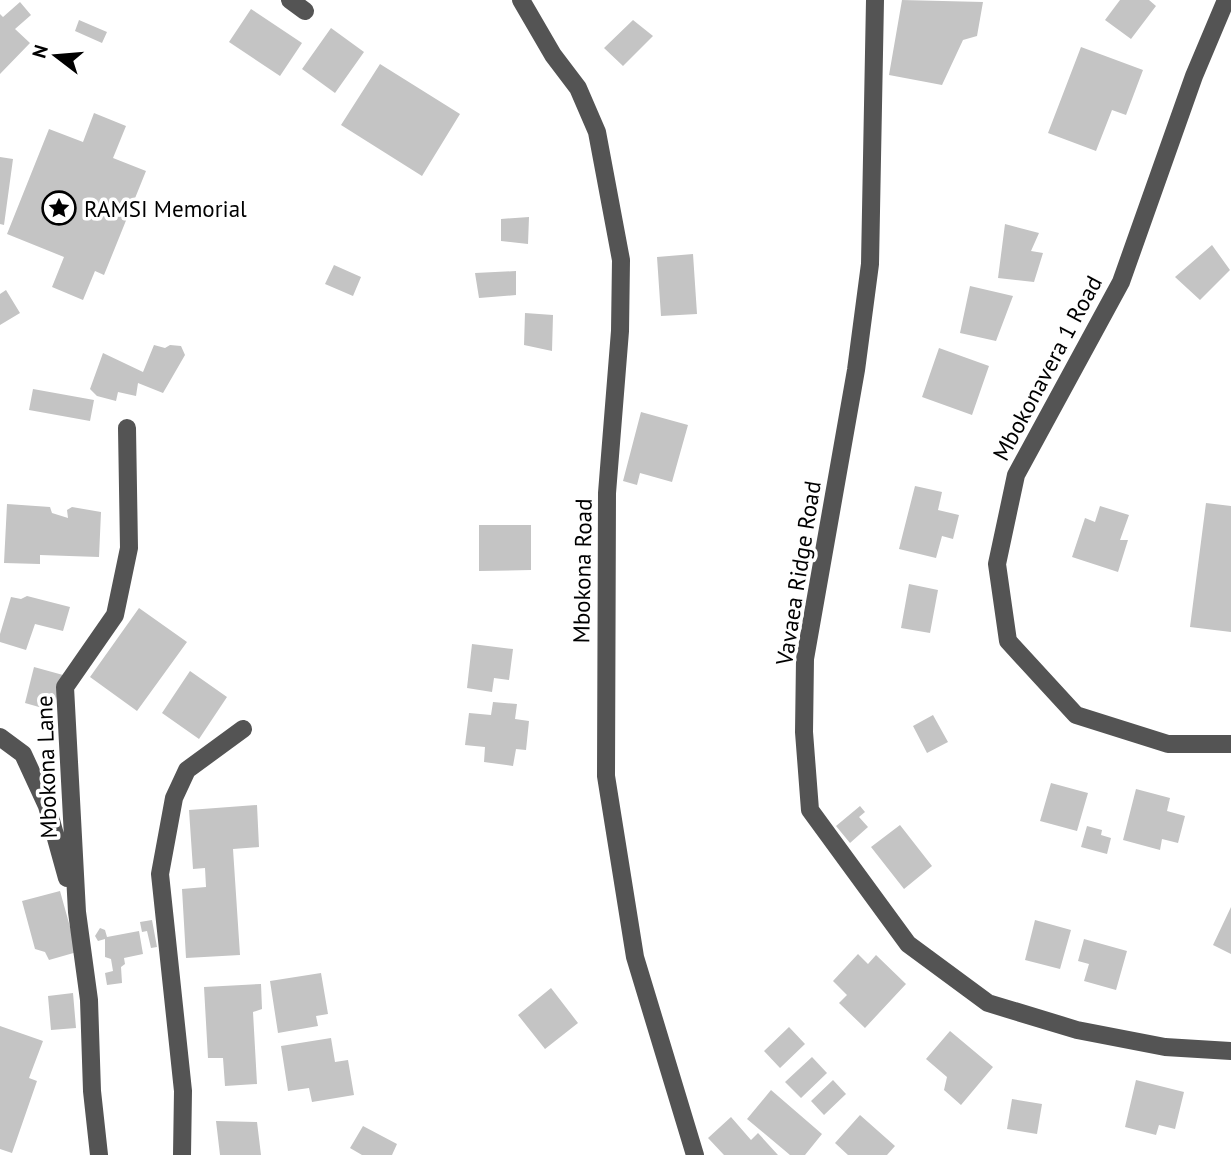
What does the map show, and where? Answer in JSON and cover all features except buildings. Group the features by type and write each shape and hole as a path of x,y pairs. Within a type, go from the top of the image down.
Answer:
{"street":[{"path":"290,0 305,11"},
{"name":"Mbokona Road","path":"521,0 553,54 578,88 597,132 621,260 620,331 607,493 606,776 635,957 695,1155"},
{"name":"Vavaea Ridge Road","path":"875,0 870,264 856,370 805,659 804,732 810,810 908,944 988,1003 1077,1030 1165,1047 1231,1051"},
{"name":"Mbokonavera 1 Road","path":"1226,0 1194,76 1121,282 1016,475 996,564 1008,641 1076,715 1168,744 1231,744"},
{"name":"Mbokona Lane","path":"99,1155 92,1091 89,1000 77,912 65,687 115,615 129,548 127,428"},
{"path":"182,1155 183,1091 160,874 174,798 187,771 243,729"},
{"name":"Mbokona Lane","path":"0,737 23,754 47,806 77,912"}],"place":[{"name":"RAMSI Memorial","path":"59,208"}]}
